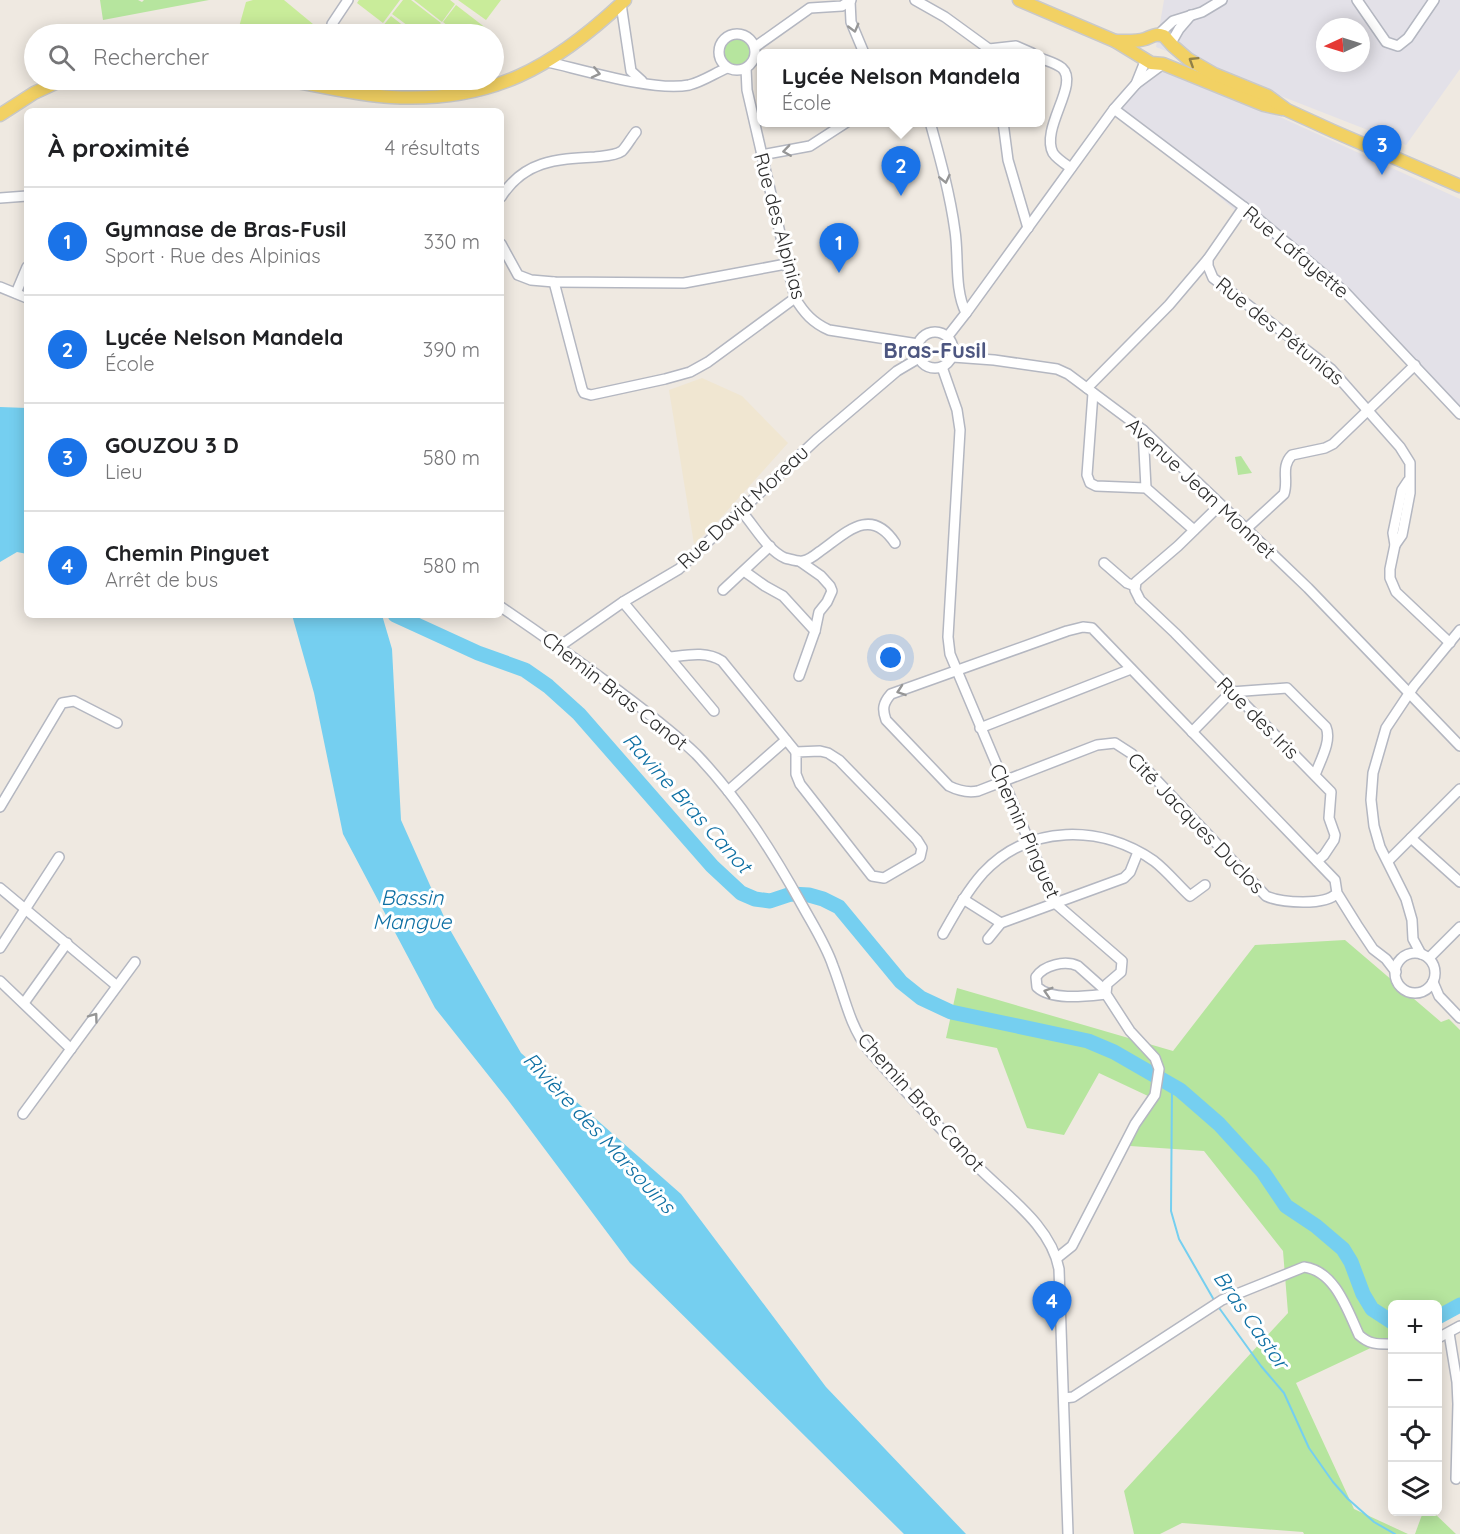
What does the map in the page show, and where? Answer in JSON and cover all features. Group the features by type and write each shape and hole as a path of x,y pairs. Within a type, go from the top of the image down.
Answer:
{"main road":[{"path":"1025,1 1115,40 1157,65 1163,64 1264,105 1287,110 1460,186"},
{"path":"504,82 548,62 578,42 623,2"},
{"path":"1115,40 1128,42 1160,34 1188,59 1214,74 1268,96 1287,110"},
{"path":"1146,59 1142,49 1147,39"},
{"path":"1163,64 1171,57 1172,44"},
{"path":"0,115 41,90"},
{"path":"340,90 390,97 452,95 478,90"}],"street":[{"path":"332,24 348,0"},
{"path":"753,43 765,38 810,8 842,6 851,0"},
{"path":"851,0 851,22 862,49"},
{"path":"915,0 945,17 988,49"},
{"path":"1160,34 1173,21 1202,12 1222,0"},
{"path":"1357,0 1386,42 1398,46 1408,38 1434,0"},
{"path":"623,2 631,71 636,78 644,82"},
{"path":"1172,44 1179,29 1191,15"},
{"path":"548,62 623,79 682,86 731,69 746,68 755,57 753,43 741,34 730,35 721,42 720,59 709,76"},
{"path":"1001,49 1016,46 1022,49"},
{"path":"720,59 731,69"},
{"path":"1136,84 1146,59"},
{"path":"1045,60 1061,67 1066,75 1066,86 1052,126 1050,140 1055,156 1071,168"},
{"path":"948,336 1114,109 1136,84 1163,64"},
{"name":"Rue des Alpinias","path":"746,68 747,90 795,298 818,326 829,330 918,344"},
{"name":"Rue des Alpinias","path":"731,69 747,90"},
{"name":"Rue Lafayette","path":"1114,109 1244,207 1346,293 1460,414"},
{"path":"761,154 810,146 841,127"},
{"path":"931,127 950,203 961,297 966,313"},
{"path":"1004,127 1008,160 1028,228"},
{"path":"504,193 514,180 542,163 567,158 616,154 622,151 636,132"},
{"path":"0,198 24,196"},
{"name":"Rue des Pétunias","path":"1244,207 1208,259 1213,278 1332,369 1369,410 1407,458 1410,469 1408,481 1402,490 1393,534 1395,545 1390,569 1392,585 1396,592 1450,643"},
{"path":"504,249 518,275 531,280 554,282 684,283 786,264"},
{"path":"1194,530 1146,489 1096,486 1090,483 1087,475 1090,391 1208,259"},
{"path":"16,293 24,274"},
{"path":"554,282 582,389 584,393 591,395 690,372 708,362 795,298"},
{"path":"0,287 24,297"},
{"path":"929,332 942,332 948,336 954,348 949,363 942,367 929,367 919,358 918,344 921,337 929,332"},
{"name":"Avenue Jean Monnet","path":"952,357 1057,369 1068,374 1143,430 1308,588 1460,746"},
{"name":"Rue David Moreau","path":"560,646 623,602 679,569 816,440 897,371 919,358"},
{"path":"1246,529 1284,494 1286,487 1284,468 1292,455 1333,444 1416,365"},
{"name":"Chemin Pinguet","path":"942,367 957,410 960,430 948,637 950,654 1055,903 1122,961 1121,972 1107,984 1106,992"},
{"path":"1143,430 1146,489"},
{"path":"1135,586 1136,582 1220,505"},
{"path":"741,511 770,546 784,557 801,562 821,576 832,591 819,612 815,631 799,676"},
{"path":"801,562 814,556 857,526 866,523 876,525 890,535 896,543"},
{"path":"723,590 770,546"},
{"name":"Rue des Iris","path":"1104,563 1127,584 1135,586 1140,600 1315,775 1332,795 1329,818 1335,835 1330,848 1317,861"},
{"path":"744,571 783,596 815,631"},
{"path":"623,602 714,711"},
{"name":"Chemin Bras Canot","path":"504,609 560,646 664,726 695,754 728,791 765,842 803,907 832,962 848,1011 866,1046 976,1165 1033,1220 1047,1239 1057,1258 1060,1281 1068,1534"},
{"name":"Cité Jacques Duclos","path":"1336,893 1328,899 1286,902 1266,896 1132,754 1115,743 1097,745 1003,783 970,792 956,790 949,786 886,720 883,706 885,700 891,694 1067,631 1083,627 1092,628 1335,880 1336,893 1373,949 1386,959 1396,972"},
{"path":"1409,954 1413,939 1412,920 1406,899 1380,847 1374,826 1371,800 1373,773 1386,728 1408,694 1460,630"},
{"path":"670,657 698,654 710,655 722,661 796,752 796,774 800,784 872,876 884,879 920,857 922,848 917,840 839,760 820,751 796,752"},
{"path":"980,728 1131,669"},
{"path":"1192,732 1231,692 1287,688 1328,731 1315,775"},
{"path":"0,807 63,703 74,701 117,723"},
{"path":"728,791 786,740"},
{"path":"1388,861 1460,789"},
{"path":"943,934 963,899 994,863 1028,842 1051,835 1087,835 1113,840 1155,862 1190,896 1205,885"},
{"path":"1411,838 1460,882"},
{"path":"988,939 1001,923 1127,876 1138,852"},
{"path":"0,948 58,857"},
{"path":"0,888 117,986"},
{"path":"963,899 1001,923"},
{"path":"1386,959 1400,960 1409,954 1425,956 1460,927"},
{"path":"1413,939 1435,972 1433,982 1424,991"},
{"path":"24,1003 67,943"},
{"path":"1400,960 1396,972 1398,981 1404,989 1414,993 1424,991 1440,996"},
{"path":"23,1114 135,962"},
{"path":"1057,1258 1072,1246 1135,1124 1155,1095 1160,1069 1155,1059 1130,1030 1106,992 1078,966 1073,964 1045,969 1036,977 1037,987 1045,992 1072,997 1106,992"},
{"path":"0,981 71,1049"},
{"path":"1433,982 1440,996 1460,1018"},
{"path":"1064,1398 1073,1397 1222,1300 1304,1267 1314,1268 1325,1275 1334,1286 1359,1335 1365,1341 1388,1344"},
{"path":"1442,1336 1460,1326"},
{"path":"1449,1333 1457,1382 1456,1479"}],"shaded area":[{"path":"1164,0 1460,0 1460,69 1406,145 1156,47"},
{"path":"1146,56 1460,199 1460,417 1346,293 1296,261 1119,113"},
{"path":"702,378 742,396 788,443 717,522 694,544 669,390"}],"green space":[{"path":"100,0 138,0 142,2 144,0 209,0 103,20"},
{"path":"284,0 313,24 240,24 246,2"},
{"path":"359,0 400,0 383,23 357,3"},
{"path":"403,0 411,0 441,23 406,24 392,14"},
{"path":"414,0 450,0 455,4 442,22"},
{"path":"458,0 501,0 486,20"},
{"path":"456,5 481,24 446,24 443,22"},
{"path":"391,16 401,24 384,24"},
{"path":"738,38 748,42 752,52 748,62 738,66 728,62 724,52 728,42"},
{"path":"1241,456 1252,473 1238,475 1235,457"},
{"path":"1345,940 1441,1022 1449,1019 1460,1030 1460,1306 1442,1315 1442,1300 1388,1300 1388,1340 1296,1383 1354,1509 1408,1534 1304,1534 1303,1532 1182,1523 1160,1534 1134,1534 1124,1491 1288,1313 1283,1251 1204,1151 1130,1146 1148,1096 1099,1073 1064,1135 1027,1128 997,1048 946,1038 957,988 1173,1051 1255,945"},
{"path":"1422,1516 1437,1516 1456,1534 1415,1534"}],"water":[{"path":"0,407 24,408 24,553 17,552 0,562"},
{"path":"293,618 383,618 392,649 401,820 449,928 521,1053 681,1194 826,1387 966,1534 904,1534 630,1263 508,1100 435,1008 343,834 314,693"}],"waterway":[{"name":"Ravine Bras Canot","path":"402,618 478,653 525,670 548,686 579,714 712,866 741,893 755,899 770,901 791,894 823,899 839,907 901,982 921,998 951,1012 1088,1041 1114,1052 1180,1090 1219,1124 1263,1172 1286,1206 1316,1226 1343,1249 1372,1309 1388,1319"},
{"name":"Bras Castor","path":"1172,1086 1171,1211 1179,1239 1214,1300"},
{"name":"Bras Castor","path":"1217,1305 1261,1366 1284,1393 1309,1448 1333,1482 1374,1522 1395,1534"},
{"name":"Ravine Bras Canot","path":"1442,1315 1460,1305"}],"place":[{"name":"GOUZOU 3 D","path":"1382,175"},
{"name":"Lycée Nelson Mandela","path":"901,196"},
{"name":"Gymnase de Bras-Fusil","path":"839,273"},
{"name":"Chemin Pinguet","path":"1052,1331"}],"district":[{"name":"Bras-Fusil","path":"935,350"}],"water label":[{"name":"Bassin Mangue","path":"412,910"},
{"name":"Rivière des Marsouins","path":"599,1133"}]}
